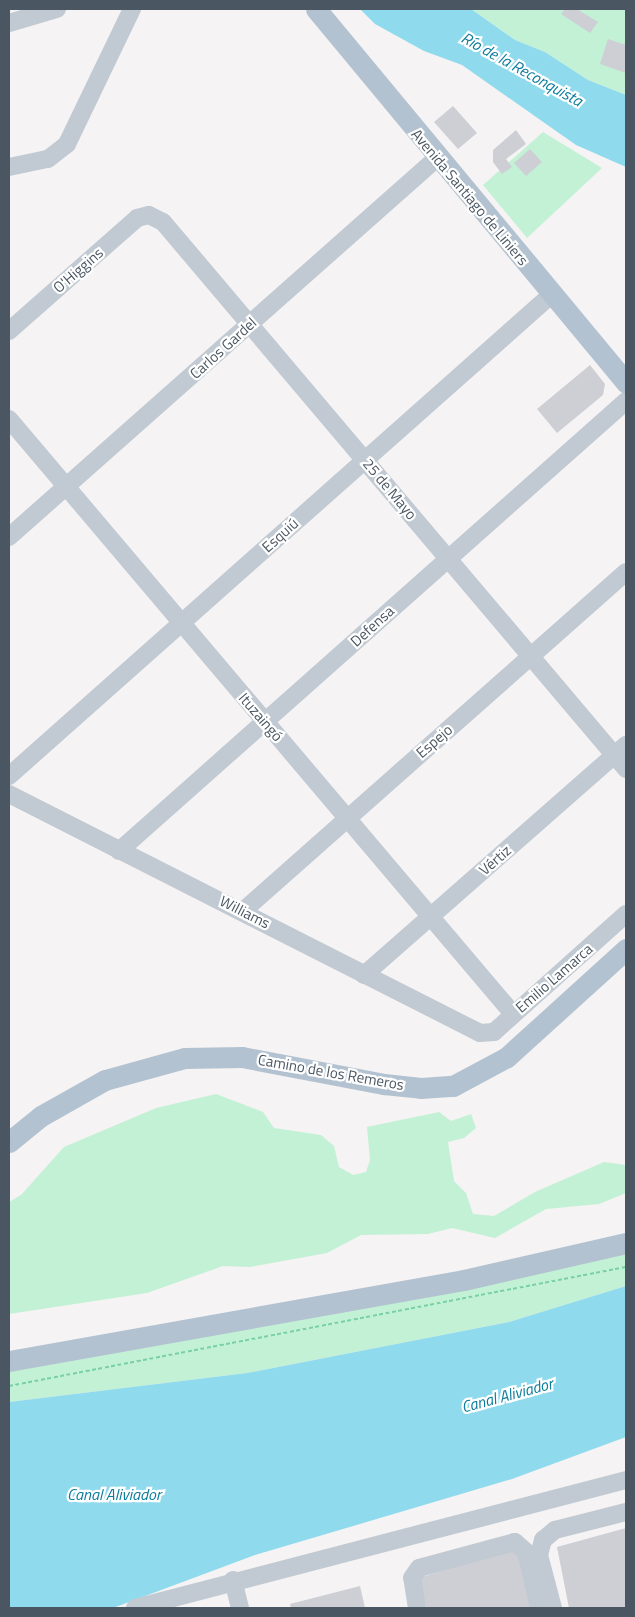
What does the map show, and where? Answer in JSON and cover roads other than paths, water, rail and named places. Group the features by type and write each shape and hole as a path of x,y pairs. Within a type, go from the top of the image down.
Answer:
{"main road":[{"name":"Avenida Santiago de Liniers","path":"316,9 437,158 626,383"},
{"name":"Camino de los Remeros","path":"9,1142 41,1116 106,1080 185,1058 242,1056 384,1084 421,1088 453,1086 507,1057 626,949"},
{"path":"9,1361 464,1280 626,1243"}],"street":[{"path":"9,23 57,9"},
{"path":"9,167 48,159 67,144 132,9"},
{"name":"Carlos Gardel","path":"9,537 437,158"},
{"name":"25 de Mayo","path":"149,215 163,222 531,656 620,750 626,769"},
{"name":"O'Higgins","path":"9,331 137,218 149,215"},
{"name":"Esquiú","path":"9,776 552,295"},
{"name":"Defensa","path":"118,851 626,401"},
{"name":"Ituzaingó","path":"9,419 180,624 265,721 512,1014"},
{"name":"Espejo","path":"243,911 626,572"},
{"name":"Vértiz","path":"364,975 620,750"},
{"name":"Williams","path":"9,794 118,851 243,911 364,975 480,1033"},
{"name":"Emilio Lamarca","path":"480,1033 494,1032 626,914"},
{"path":"135,1608 233,1580 626,1480"},
{"path":"553,1608 539,1555 543,1540 555,1530 626,1512"},
{"path":"417,1608 412,1578 419,1568 516,1542 526,1552 539,1608"},
{"path":"233,1580 240,1608"}],"water":[{"name":"Río de la Reconquista","path":"360,9 471,9 515,40 545,52 588,80 626,95 626,167 576,145 462,65 424,51 375,24"},
{"name":"Canal Aliviador","path":"626,1286 626,1437 512,1479 255,1555 113,1608 9,1608 9,1402 247,1373 509,1322"}]}
